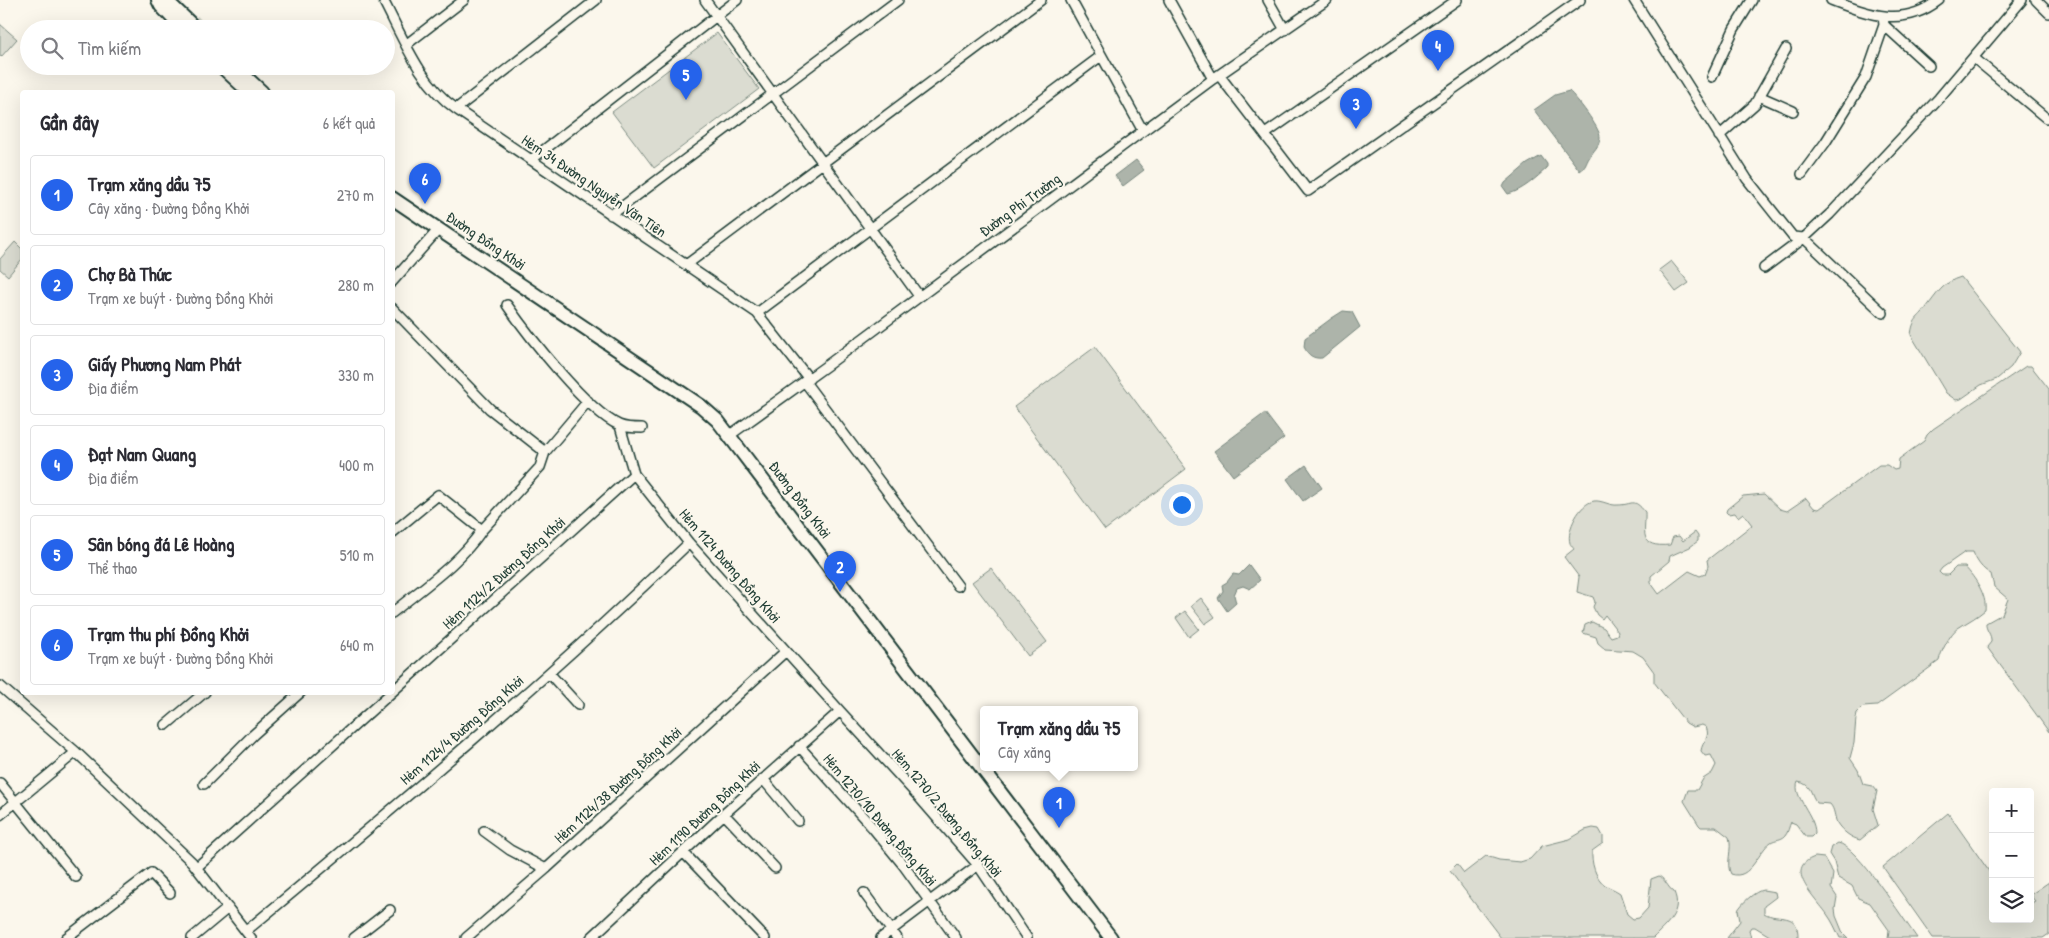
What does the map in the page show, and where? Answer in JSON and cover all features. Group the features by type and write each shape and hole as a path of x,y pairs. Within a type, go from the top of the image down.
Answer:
{"main road":[{"path":"158,0 162,8 183,20"},
{"path":"166,0 185,20"},
{"path":"231,75 247,90"},
{"path":"244,75 260,90"},
{"name":"Đường Đồng Khởi","path":"395,200 701,406 718,421 980,765"},
{"name":"Đường Đồng Khởi","path":"985,771 1111,938"}],"street":[{"name":"Hẻm 34 Đường Nguyễn Văn Tiên","path":"383,0 394,20"},
{"path":"407,44 464,0"},
{"path":"456,109 596,0"},
{"path":"705,0 919,296"},
{"path":"531,160 737,0"},
{"path":"611,215 898,0"},
{"path":"686,265 1041,0"},
{"path":"1071,0 1143,131"},
{"path":"1170,0 1216,77 1264,134 1308,191 1580,0"},
{"path":"1268,0 1284,30"},
{"name":"Đường Phi Trường","path":"730,435 1216,77 1327,0"},
{"path":"1264,134 1457,0"},
{"path":"1634,0 1719,136 1762,200 1793,236 1804,238 1883,313"},
{"path":"1712,77 1734,30 1752,0"},
{"path":"1832,0 1884,20 1929,66"},
{"path":"1884,20 1912,14 1931,6 1939,0"},
{"path":"1764,268 1804,238 1830,214 1974,58 2022,0"},
{"path":"2036,0 2049,13"},
{"path":"1802,174 1825,143 1866,76 1884,20"},
{"name":"Hẻm 34 Đường Nguyễn Văn Tiên","path":"395,22 429,84 437,94 611,215 758,313 958,586"},
{"path":"1719,136 1755,104 1786,49"},
{"path":"758,313 1101,56"},
{"path":"1974,58 2046,118"},
{"path":"1759,96 1792,111"},
{"path":"395,279 439,228"},
{"path":"507,305 535,342 588,401 620,426 642,428"},
{"path":"395,311 490,410 545,452"},
{"path":"395,610 449,565 475,540 540,467 545,452 588,401"},
{"name":"Hẻm 1124 Đường Đồng Khởi","path":"620,426 634,474 689,543 840,711"},
{"name":"Hẻm 1124/2 Đường Đồng Khởi","path":"395,689 634,474"},
{"path":"395,531 438,495 482,530"},
{"name":"Hẻm 1124/4 Đường Đồng Khởi","path":"249,935 549,673 689,543"},
{"name":"Hẻm 1124/38 Đường Đồng Khởi","path":"466,938 546,869 786,651"},
{"path":"549,673 578,705"},
{"path":"0,686 76,752 197,867 249,935"},
{"path":"166,725 201,695"},
{"path":"204,784 253,735 298,695"},
{"name":"Hẻm 1124/2 Đường Đồng Khởi","path":"197,867 389,695"},
{"name":"Hẻm 1190 Đường Đồng Khởi","path":"591,938 762,779 840,711"},
{"name":"Hẻm 1270/2 Đường Đồng Khởi","path":"840,711 918,796 978,866 1027,938"},
{"name":"Hẻm 1270/10 Đường Đồng Khởi","path":"799,746 872,827 930,901 956,938"},
{"path":"0,815 76,752"},
{"path":"762,779 798,821"},
{"path":"0,784 76,877"},
{"path":"724,814 775,868"},
{"path":"484,831 510,850 546,869"},
{"path":"684,852 765,938"},
{"path":"881,938 978,866"},
{"path":"66,938 151,873 170,893"},
{"path":"864,893 897,938"},
{"path":"192,938 228,908"},
{"path":"354,938 390,910"}],"shaded area":[{"path":"0,24 17,39 1,57 0,56"},
{"path":"717,33 759,89 654,168 612,112"},
{"path":"1569,91 1592,120 1600,137 1598,146 1580,171 1534,110 1555,95"},
{"path":"1541,156 1547,164 1547,168 1524,187 1508,194 1503,187 1505,183 1527,164"},
{"path":"1136,160 1144,170 1123,186 1115,176"},
{"path":"15,242 20,247 20,261 8,276 0,269 0,259"},
{"path":"1671,261 1689,283 1676,292 1659,270"},
{"path":"1961,277 2020,352 2011,367 1997,379 1981,385 1961,399 1956,400 1946,393 1911,335 1915,322 1937,293 1949,282"},
{"path":"1343,311 1352,312 1360,327 1322,358 1311,356 1304,347 1305,338"},
{"path":"1095,347 1186,469 1105,530 1014,407"},
{"path":"2026,366 2031,366 2049,389 2049,732 1987,647 1991,639 1986,623 2002,614 2008,599 1994,587 1991,574 1980,565 1973,552 1965,552 1939,572 1942,575 1948,575 1956,567 1965,567 1976,581 1982,593 1985,610 1955,630 1946,643 1939,661 1877,706 1863,707 1857,713 1854,743 1850,758 1858,770 1863,784 1873,786 1877,791 1873,809 1878,825 1860,840 1853,838 1837,823 1830,804 1817,803 1808,787 1798,782 1798,793 1812,819 1815,833 1811,837 1806,837 1796,824 1791,822 1785,836 1766,846 1749,869 1738,875 1731,874 1729,870 1729,837 1716,827 1701,827 1684,801 1688,790 1697,790 1703,779 1712,773 1716,765 1711,755 1705,756 1701,751 1707,737 1706,727 1702,725 1693,727 1686,723 1654,682 1654,672 1643,657 1633,651 1605,649 1598,643 1596,637 1583,633 1585,625 1592,622 1604,628 1611,637 1617,635 1618,632 1605,615 1602,619 1597,615 1593,607 1595,602 1593,597 1577,592 1579,577 1564,557 1574,549 1570,544 1569,538 1575,518 1584,507 1594,501 1615,505 1635,503 1645,512 1645,537 1652,544 1670,545 1673,537 1679,536 1683,541 1695,532 1698,536 1698,541 1690,547 1670,556 1669,561 1651,576 1651,583 1659,594 1689,571 1700,576 1705,574 1708,566 1707,560 1752,525 1743,513 1738,517 1735,513 1728,514 1726,512 1743,496 1764,494 1780,509 1787,511 1806,498 1814,508 1819,509 1879,465 1887,465 1894,470 1898,469 1899,459 1924,441 1933,429"},
{"path":"1265,413 1284,438 1233,476 1214,451"},
{"path":"1306,465 1322,488 1303,501 1287,479"},
{"path":"1249,565 1260,580 1250,589 1243,586 1237,588 1234,595 1236,603 1227,611 1218,598 1223,591 1222,585 1233,574 1239,575"},
{"path":"991,568 1047,642 1028,656 972,582"},
{"path":"1201,598 1215,617 1205,624 1191,606"},
{"path":"1185,611 1199,629 1189,637 1176,618"},
{"path":"1948,813 1989,871 1989,923 2034,923 2034,892 2049,882 2049,934 2043,938 1933,938 1883,867"},
{"path":"1599,829 1603,836 1603,843 1592,851 1592,860 1596,874 1605,885 1620,893 1627,914 1633,919 1639,918 1648,908 1651,879 1659,876 1674,892 1676,899 1675,912 1668,923 1653,938 1501,938 1450,871 1457,864 1464,873 1486,856 1499,860 1520,862 1530,859 1542,846 1570,839 1585,830"},
{"path":"1838,843 1846,847 1867,869 1917,938 1888,938 1889,930 1870,903 1858,898 1852,886 1838,878 1834,862 1829,854 1831,847"},
{"path":"1815,857 1824,858 1833,874 1831,888 1837,897 1836,916 1843,933 1848,938 1840,938 1829,917 1804,884 1801,868 1806,862"},
{"path":"1763,890 1775,892 1776,897 1764,906 1764,913 1791,920 1797,929 1798,938 1773,938 1755,927 1751,927 1749,930 1751,938 1727,938 1740,921 1738,910 1740,907 1753,895"}],"place":[{"name":"Đạt Nam Quang","path":"1438,71"},
{"name":"Sân bóng đá Lê Hoàng","path":"686,100"},
{"name":"Giấy Phương Nam Phát","path":"1356,129"},
{"name":"Trạm thu phí Đồng Khởi","path":"425,204"},
{"name":"Chợ Bà Thức","path":"840,592"},
{"name":"Trạm xăng dầu 75","path":"1059,828"}]}
